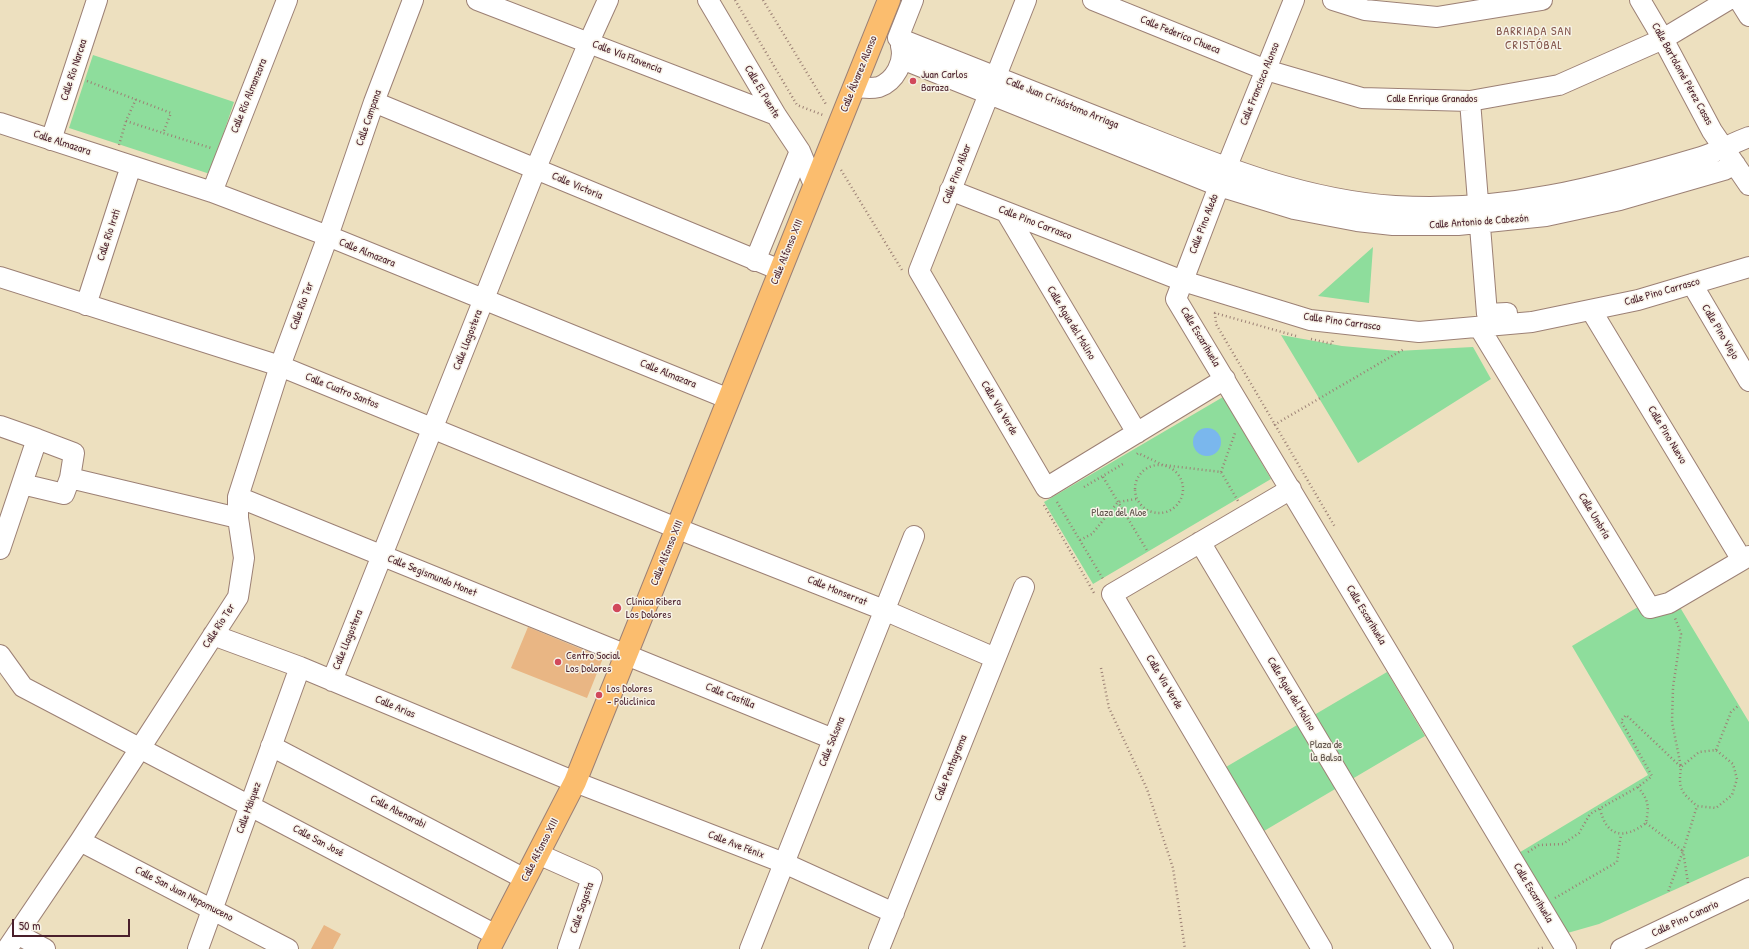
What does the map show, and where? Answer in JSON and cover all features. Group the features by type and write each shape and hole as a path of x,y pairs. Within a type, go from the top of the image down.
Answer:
{"main road":[{"name":"Calle Álvarez Alonso","path":"826,154 889,0"},
{"name":"Calle Alfonso XIII","path":"492,942 575,782 826,154"}],"street":[{"name":"Calle Río Narcea","path":"52,140 97,0"},
{"name":"Calle Río Almanzora","path":"212,192 288,0"},
{"name":"Calle Campana","path":"328,236 374,102 413,0"},
{"name":"Calle Vía Flavencia","path":"477,0 776,115"},
{"name":"Calle Llagostera","path":"332,681 434,428 536,168 608,0"},
{"name":"Calle El Puente","path":"708,0 776,115 800,151 814,185"},
{"path":"898,38 913,0"},
{"name":"Calle Pino Albar","path":"912,274 950,190 1026,0"},
{"name":"Calle Federico Chueca","path":"1093,0 1266,70"},
{"name":"Calle Francisco Alonso","path":"1222,177 1294,0"},
{"path":"1333,0 1365,10 1437,17 1542,0"},
{"name":"Calle Bartolomé Pérez Casas","path":"1640,0 1663,39 1712,130 1749,185"},
{"name":"Calle Enrique Granados","path":"1266,70 1362,98 1470,101 1559,85 1663,39 1728,0"},
{"path":"1739,0 1749,16"},
{"path":"854,86 873,88 886,83 896,73 902,59 902,48 898,38 891,29 880,22"},
{"name":"Calle Juan Crisóstomo Arriaga","path":"898,38 991,85 1222,177"},
{"name":"Calle Juan Crisóstomo Arriaga","path":"902,59 991,85"},
{"path":"1470,101 1487,314 1507,313 1508,324"},
{"name":"Calle Victoria","path":"374,102 536,168 755,261 780,270"},
{"name":"Calle Almazara","path":"0,123 212,192 328,236 729,399"},
{"name":"Calle Antonio de Cabezón","path":"1222,177 1360,203 1424,207 1479,214 1544,197 1588,189 1701,157 1714,154 1730,156 1749,137"},
{"path":"755,261 800,151"},
{"name":"Calle Río Irati","path":"86,305 123,163"},
{"name":"Calle Pino Aledo","path":"1183,281 1222,177"},
{"name":"Calle Pino Carrasco","path":"950,190 1183,281 1310,320 1419,332 1532,322 1638,300 1749,267"},
{"name":"Calle Agua del Molino","path":"1006,212 1136,433"},
{"name":"Calle Río Ter","path":"12,942 80,841 238,597 244,558 238,518 238,497 280,366 328,236"},
{"name":"Calle Vía Verde","path":"912,274 1046,488 1225,379"},
{"name":"Calle Cuatro Santos","path":"0,277 280,366 677,528"},
{"name":"Calle Escarihuela","path":"1183,281 1176,299 1563,944"},
{"name":"Calle Pino Viejo","path":"1692,284 1749,381"},
{"name":"Calle Pino Nuevo","path":"1591,310 1746,558"},
{"name":"Calle Umbría","path":"1479,327 1650,608 1669,603 1746,558"},
{"path":"0,426 74,452 70,478 64,494 22,484"},
{"path":"0,549 37,439"},
{"path":"70,478 238,518"},
{"name":"Calle Vía Verde","path":"1291,489 1112,594 1322,949"},
{"name":"Calle Segismundo Monet","path":"238,497 626,654"},
{"name":"Calle Monserrat","path":"677,528 884,610 996,658"},
{"name":"Calle Solsona","path":"750,949 914,536"},
{"name":"Calle Agua del Molino","path":"1200,542 1443,949"},
{"name":"Calle Pentagrama","path":"879,949 1024,587"},
{"name":"Calle Arias","path":"213,636 300,667 575,782"},
{"name":"Calle Castilla","path":"626,654 833,739"},
{"name":"Calle San José","path":"0,655 23,687 250,805 492,942"},
{"name":"Calle Máiquez","path":"198,949 300,667"},
{"name":"Calle Abenarabi","path":"271,746 525,878"},
{"name":"Calle Ave Fénix","path":"575,782 784,863 894,913"},
{"name":"Calle San Juan Nepomuceno","path":"80,841 288,949"},
{"name":"Calle Sagasta","path":"538,854 592,878 568,949"},
{"name":"Calle Pino Canario","path":"1621,949 1749,888"},
{"path":"12,942 45,949"}],"path":[{"path":"735,0 797,105 824,116"},
{"path":"763,0 827,106"},
{"path":"72,76 171,113 163,133"},
{"path":"123,163 126,121 136,99"},
{"path":"126,121 212,149 227,152"},
{"path":"826,154 839,166 912,274"},
{"path":"1258,434 1402,349 1410,348"},
{"path":"1222,472 1236,430"},
{"path":"1155,465 1163,465 1175,471 1182,482 1183,490 1181,500 1176,507 1167,512 1159,514 1149,512 1142,507 1136,499 1134,491 1137,478 1147,468 1155,465"},
{"path":"1103,477 1156,568"},
{"path":"1080,540 1092,534 1118,502 1136,499"},
{"path":"1041,501 1097,597"},
{"path":"1057,502 1105,582"},
{"path":"1669,603 1681,634 1673,687 1672,722 1681,767 1678,783 1686,797 1697,806 1716,808 1732,795 1737,779 1733,764 1716,750 1699,752 1681,767"},
{"path":"1101,668 1109,708 1147,789 1173,868 1185,949"},
{"path":"1716,750 1731,712 1739,706"},
{"path":"1524,854 1539,845 1563,844 1579,833 1590,814 1638,787 1652,776 1621,721 1626,716 1681,767"},
{"path":"1600,809 1603,822 1611,831 1621,834 1634,831 1646,823 1649,808 1645,795 1638,787"},
{"path":"1668,892 1684,851 1697,806"},
{"path":"1646,823 1684,851 1688,884"},
{"path":"1551,900 1617,862 1621,834"},
{"path":"1538,949 1563,944"}],"green space":[{"path":"93,55 234,102 210,174 69,128"},
{"path":"1373,247 1369,303 1318,296"},
{"path":"1281,335 1342,346 1397,351 1473,347 1491,379 1358,463"},
{"name":"Plaza del Aloe","path":"1223,397 1271,479 1093,584 1044,502"},
{"path":"1678,604 1749,722 1749,856 1599,924 1564,934 1517,854 1648,775 1572,646 1638,607"},
{"name":"Plaza de la Balsa","path":"1387,672 1425,736 1264,831 1226,767"}],"water":[{"path":"1207,428 1217,432 1221,442 1217,452 1207,456 1197,452 1193,442 1197,432"}],"building":[{"name":"Centro Social Los Dolores","path":"528,627 603,658 587,698 511,668"},
{"path":"324,925 341,934 333,949 311,949"}],"place":[{"name":"Juan Carlos Baraza","path":"913,81"},
{"name":"Clínica Ribera Los Dolores","path":"617,608"},
{"name":"Centro Social Los Dolores","path":"558,662"},
{"name":"Los Dolores - Policlínica","path":"599,695"}],"district":[{"name":"BARRIADA SAN CRISTÓBAL","path":"1534,39"}]}
